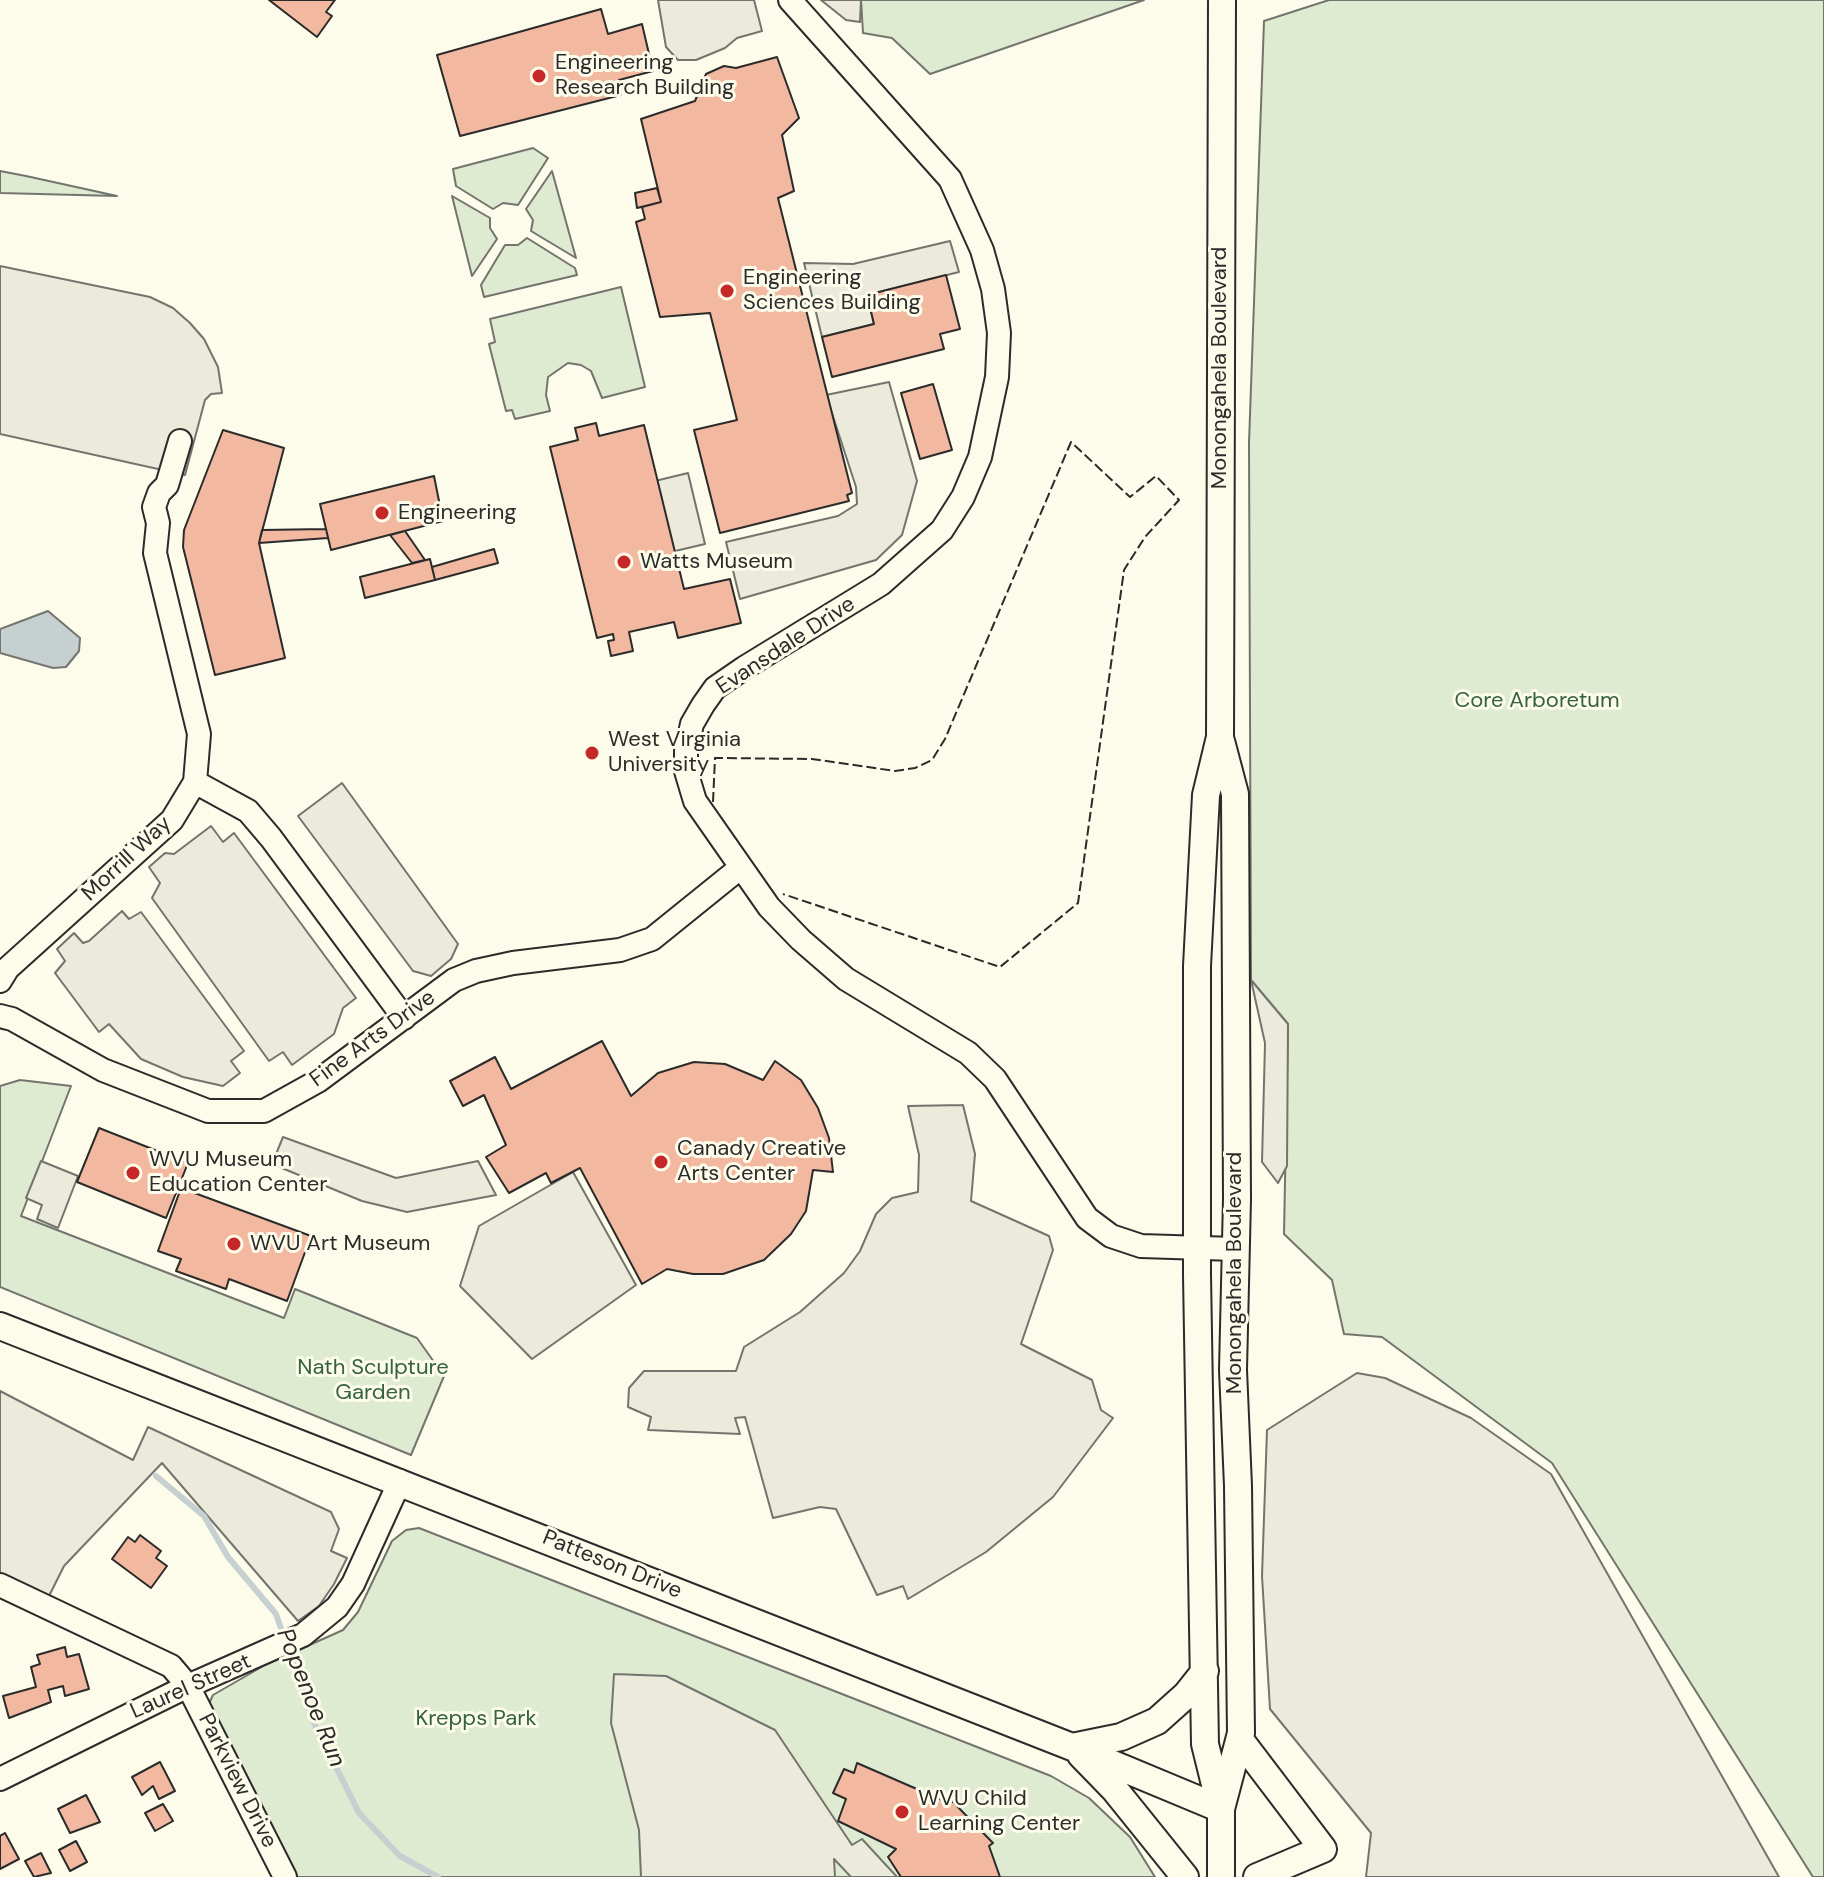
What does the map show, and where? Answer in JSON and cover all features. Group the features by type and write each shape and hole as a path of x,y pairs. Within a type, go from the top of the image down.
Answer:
{"main road":[{"name":"Monongahela Boulevard","path":"1221,1877 1221,1809 1205,1744 1197,1366 1197,966 1206,795 1220,737 1222,0"},
{"name":"Monongahela Boulevard","path":"1220,737 1235,794 1233,1370 1238,1486 1241,1741 1221,1809"},
{"name":"Patteson Drive","path":"0,1326 400,1481 1221,1809"},
{"path":"1072,1747 1121,1737 1157,1721 1186,1695 1205,1671"},
{"path":"1241,1741 1323,1849 1257,1877"},
{"path":"1072,1747 1115,1790 1185,1877"}],"street":[{"name":"Evansdale Drive","path":"790,0 950,179 982,250 993,289 999,333 997,377 980,457 942,530 881,584 715,688 692,724 686,771 695,801 769,907 846,979 968,1053 995,1079 1087,1218 1111,1236 1141,1246 1235,1249"},
{"name":"Morrill Way","path":"0,981 8,968 172,820 195,782 199,734 155,553 158,523 170,498 167,485 180,441"},
{"path":"195,782 230,799 256,820 404,1018"},
{"name":"Fine Arts Drive","path":"0,1016 12,1019 103,1070 208,1111 264,1111 287,1100 349,1060 454,980 476,971 620,950 652,939 740,868"},
{"name":"Laurel Street","path":"0,1779 188,1686 303,1635 337,1607 353,1584 400,1481"},
{"path":"0,1585 171,1666 188,1686"},
{"name":"Parkview Drive","path":"188,1686 285,1877"}],"green space":[{"path":"861,0 1144,0 930,74 892,38 863,33"},
{"name":"Core Arboretum","path":"1329,0 1824,0 1824,1877 1813,1877 1552,1463 1382,1337 1344,1334 1332,1280 1284,1234 1288,1024 1251,980 1249,443 1264,21"},
{"path":"533,148 548,158 518,205 503,203 493,209 456,186 453,169"},
{"path":"0,171 26,176 117,196 0,193"},
{"path":"552,171 576,258 531,231 533,220 526,209"},
{"path":"452,196 490,218 490,228 497,239 472,276"},
{"path":"527,238 575,268 577,275 484,297 481,285 505,245 518,245"},
{"path":"621,287 645,387 602,398 591,371 568,363 548,377 546,395 550,411 515,419 512,410 506,411 489,344 495,342 490,319"},
{"name":"Nath Sculpture Garden","path":"20,1080 71,1086 21,1216 284,1318 295,1289 417,1338 444,1376 411,1455 0,1287 0,1086"},
{"name":"Krepps Park","path":"419,1528 1051,1776 1089,1798 1130,1837 1155,1877 285,1877 203,1717 213,1695 265,1665 343,1630 358,1612 392,1541 406,1530"}],"shaded area":[{"path":"658,0 754,0 762,31 737,38 725,48 696,60 678,60 666,47"},
{"path":"821,0 861,0 860,22 846,20"},
{"path":"950,241 959,272 867,295 874,324 822,337 804,263 853,264"},
{"path":"0,266 150,297 173,308 190,323 204,339 218,367 222,393 211,394 205,400 185,475 0,434"},
{"path":"889,382 917,481 902,535 876,560 740,599 726,542 838,516 857,504 856,487 826,395"},
{"path":"688,473 705,544 671,552 655,481"},
{"path":"48,611 80,638 79,651 66,667 53,668 0,653 0,629"},
{"path":"342,783 458,944 451,959 431,976 413,971 298,816"},
{"path":"211,826 223,842 234,833 356,998 343,1008 334,1034 292,1065 283,1052 269,1061 152,898 160,883 149,867 165,853 174,854"},
{"path":"122,911 129,919 141,912 244,1051 231,1061 240,1073 223,1086 183,1077 141,1059 109,1024 99,1032 55,973 65,961 57,949 74,933 83,943 89,941"},
{"path":"1251,980 1288,1024 1287,1166 1278,1183 1262,1162 1265,1043"},
{"path":"963,1105 975,1154 971,1201 1049,1236 1053,1250 1021,1344 1092,1380 1101,1410 1113,1418 1053,1497 986,1552 908,1599 903,1586 877,1595 836,1509 820,1507 773,1518 745,1417 735,1418 740,1434 648,1430 651,1417 628,1407 629,1388 644,1371 736,1371 744,1347 800,1312 844,1273 860,1251 876,1214 892,1198 918,1192 919,1155 908,1106"},
{"path":"283,1137 396,1178 478,1161 496,1195 407,1212 362,1201 272,1164"},
{"path":"41,1161 78,1176 58,1228 37,1219 42,1205 26,1198"},
{"path":"573,1172 636,1285 532,1359 460,1286 479,1226"},
{"path":"1357,1373 1385,1378 1471,1418 1551,1474 1779,1877 1366,1877 1371,1833 1270,1709 1262,1576 1267,1430"},
{"path":"0,1391 133,1460 148,1427 331,1512 339,1529 331,1551 347,1558 334,1584 319,1606 298,1621 162,1463 64,1566 49,1596 0,1575"},
{"path":"614,1674 666,1676 775,1730 852,1845 862,1839 897,1877 851,1877 834,1859 835,1877 641,1877 639,1830 611,1723"}],"building":[{"path":"269,0 335,0 326,12 332,16 317,37"},
{"name":"Engineering Research Building","path":"601,9 608,34 642,24 653,71 619,80 621,95 460,136 437,55"},
{"name":"Engineering Sciences Building","path":"777,57 799,118 782,135 794,191 778,198 852,493 847,495 849,501 720,533 694,430 737,420 710,313 660,317 636,222 645,219 642,207 661,202 641,119 695,101 706,74 724,66 736,68"},
{"path":"657,188 661,202 637,208 635,193"},
{"path":"946,275 960,329 940,334 944,349 832,377 822,337 874,324 867,295"},
{"path":"933,384 952,450 920,459 901,393"},
{"path":"596,423 599,436 644,425 684,589 730,579 741,623 678,638 674,622 629,632 633,651 611,656 608,641 614,640 613,634 597,638 550,447 578,440 575,428"},
{"path":"223,430 284,448 259,543 285,658 215,675 183,547 184,530"},
{"name":"Engineering","path":"434,476 443,521 331,550 320,504"},
{"path":"326,529 328,538 259,543 262,530"},
{"path":"405,531 425,560 412,563 390,535"},
{"path":"494,549 498,563 435,580 432,567"},
{"name":"Engineering","path":"430,559 435,580 365,598 360,577"},
{"name":"Canady Creative Arts Center","path":"602,1041 631,1096 658,1073 694,1062 725,1064 763,1080 775,1061 801,1080 818,1108 829,1138 833,1172 813,1170 806,1211 791,1234 764,1260 723,1274 693,1274 667,1269 642,1284 580,1168 551,1183 546,1173 509,1193 486,1157 506,1145 484,1095 463,1106 450,1081 495,1057 511,1089"},
{"name":"WVU Museum Education Center","path":"99,1128 188,1163 166,1218 77,1182"},
{"name":"WVU Art Museum","path":"181,1188 311,1236 287,1301 229,1279 226,1289 176,1271 181,1259 158,1251"},
{"path":"140,1535 161,1551 156,1558 167,1566 151,1588 112,1559 128,1537 135,1542"},
{"path":"65,1647 67,1657 79,1654 89,1689 65,1696 63,1686 48,1690 51,1702 9,1718 3,1696 36,1687 31,1667 40,1664 37,1655"},
{"path":"160,1762 175,1791 159,1799 153,1786 142,1795 132,1777"},
{"name":"WVU Child Learning Center","path":"857,1763 949,1803 951,1800 993,1843 989,1846 1000,1877 901,1877 888,1857 896,1849 838,1821 846,1799 833,1793 844,1769 854,1773"},
{"path":"86,1795 100,1822 70,1833 58,1809"},
{"path":"163,1804 173,1821 155,1831 145,1813"},
{"path":"5,1833 19,1859 0,1869 0,1836"},
{"path":"76,1841 87,1862 70,1871 59,1850"},
{"path":"41,1853 51,1873 34,1877 25,1861"}],"waterway":[{"name":"Popenoe Run","path":"156,1476 204,1516 228,1557 276,1614 314,1723 359,1813 400,1856 438,1877"}],"fence":[{"path":"713,802 715,758 812,759 895,771 915,768 932,760 945,739 1071,442 1130,497 1156,476 1179,500 1145,537 1124,570 1078,903 1000,967 783,894"}],"place":[{"name":"Engineering Research Building","path":"539,76"},
{"name":"Engineering Sciences Building","path":"727,291"},
{"name":"Engineering","path":"382,513"},
{"name":"Watts Museum","path":"624,562"},
{"name":"West Virginia University","path":"592,753"},
{"name":"Canady Creative Arts Center","path":"661,1162"},
{"name":"WVU Museum Education Center","path":"133,1173"},
{"name":"WVU Art Museum","path":"234,1244"},
{"name":"WVU Child Learning Center","path":"902,1812"}]}
